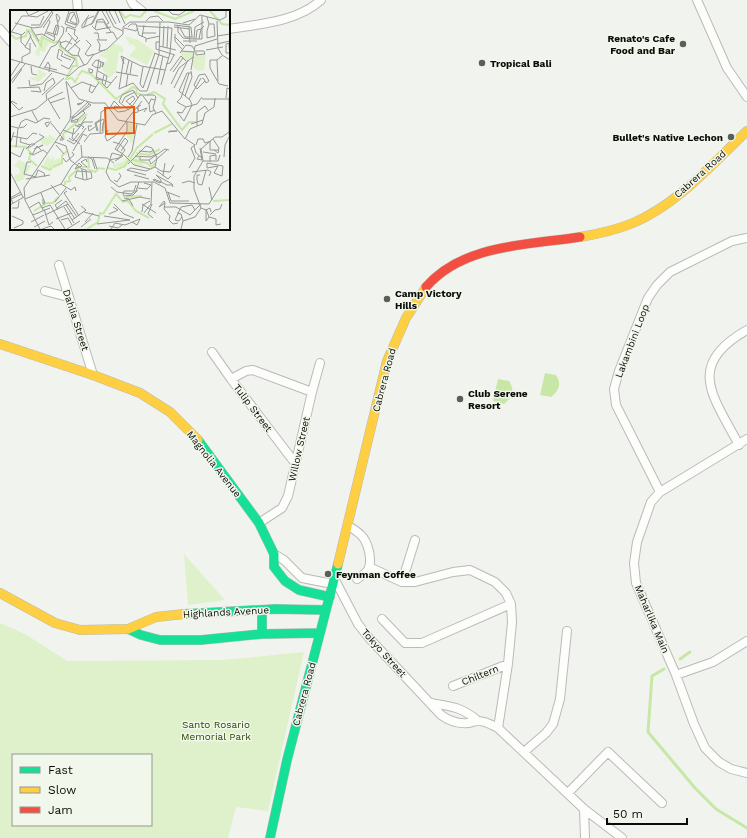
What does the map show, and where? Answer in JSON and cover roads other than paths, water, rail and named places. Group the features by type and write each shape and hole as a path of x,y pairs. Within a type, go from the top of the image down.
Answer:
{"street":[{"path":"77,0 78,10"},
{"path":"131,0 133,4 141,10"},
{"path":"230,29 292,16 313,7 321,0"},
{"path":"697,0 727,68 747,97"},
{"path":"0,29 10,41"},
{"name":"Cabrera Road","path":"270,838 287,760 348,526 387,361 395,338 413,306 433,279 451,266 495,250 609,232 643,218 677,196 747,131"},
{"name":"Lakambini Loop","path":"660,492 616,405 614,389 619,371 648,298 657,284 670,272 732,241 747,238"},
{"name":"Dahlia Street","path":"59,265 93,375"},
{"path":"45,291 68,297"},
{"path":"739,445 711,394 708,374 716,355 731,339 747,330"},
{"name":"Magnolia Avenue","path":"0,344 140,392 170,412 198,440 259,523 274,554 274,567 284,581 299,590 330,597"},
{"name":"Tulip Street","path":"212,352 295,463"},
{"name":"Willow Street","path":"259,523 282,508 288,496 320,363"},
{"path":"231,379 246,371 253,370 312,392"},
{"name":"Maharlika Main","path":"747,439 660,492 651,502 637,542 634,563 636,583 676,675 694,724 705,748 719,762 731,769 747,773"},
{"path":"348,526 361,535 367,544 369,554 369,567 365,573 357,579"},
{"path":"402,582 416,540"},
{"name":"Magnolia Avenue","path":"274,554 284,560 302,578"},
{"path":"369,567 402,582 415,582 453,572 470,570 495,582 506,593 511,604 512,622 508,664 498,728"},
{"path":"299,590 302,578 334,581"},
{"name":"Tokyo Street","path":"334,581 358,624 383,654 441,715 448,720 457,723 478,721 486,722 498,728 584,809 622,838"},
{"name":"Highlands Avenue","path":"0,592 55,623 80,630 128,629 156,617 224,611 326,610"},
{"path":"382,619 405,643 422,643 511,604"},
{"path":"262,610 262,634"},
{"name":"Highlands Avenue","path":"128,629 141,635 160,640 201,640 262,634 320,634"},
{"path":"524,752 546,733 553,724 560,699 567,631"},
{"path":"676,675 713,662 747,641"},
{"name":"Chiltern","path":"452,686 508,664"},
{"name":"Tokyo Street","path":"431,703 457,708 468,712 478,721"},
{"path":"568,793 608,752 662,803"},
{"path":"584,809 585,838"}],"waterway":[{"path":"680,659 690,652"},
{"path":"664,669 652,676 648,732 695,788 716,809 747,828"}],"place":[{"name":"Renato's Cafe Food and Bar","path":"683,44"},
{"name":"Tropical Bali","path":"482,63"},
{"name":"Bullet's Native Lechon","path":"731,137"},
{"name":"Camp Victory Hills","path":"387,299"},
{"name":"Club Serene Resort","path":"460,399"},
{"name":"Feynman Coffee","path":"328,574"}],"park label":[{"name":"Santo Rosario Memorial Park","path":"216,730"}]}
